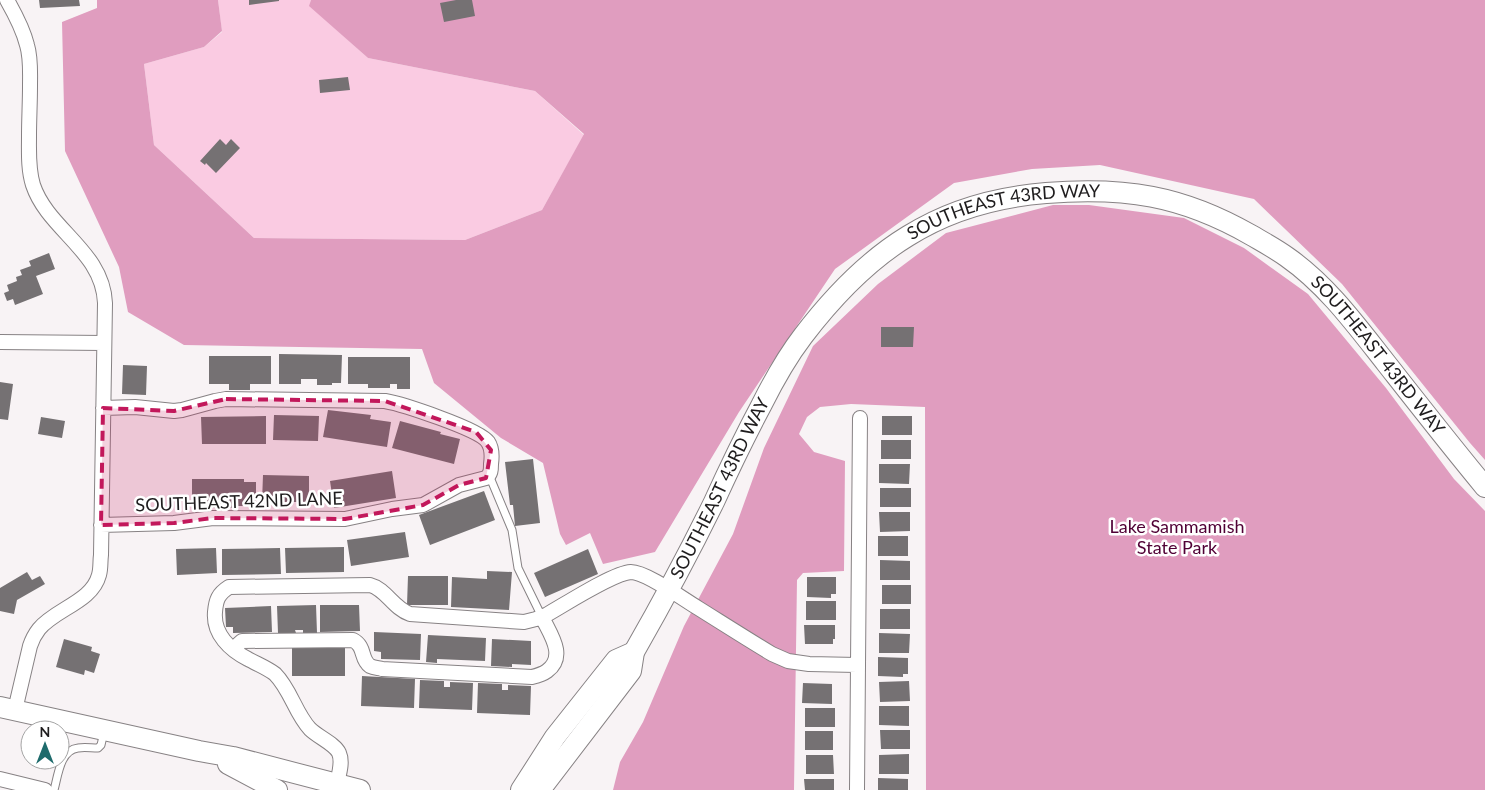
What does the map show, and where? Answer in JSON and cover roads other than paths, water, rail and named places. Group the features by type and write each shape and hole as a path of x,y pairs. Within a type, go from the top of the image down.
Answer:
{"main road":[{"name":"SOUTHEAST 43RD WAY","path":"540,790 631,671 634,652 692,548 742,442 779,371 802,337 857,275 888,250 929,224 963,209 1001,198 1080,190 1145,195 1165,199 1195,208 1227,221 1288,257 1327,292 1352,319 1485,486"},
{"path":"522,790 555,737 616,660 634,652"},
{"path":"8,708 199,752 233,757 360,790"},
{"path":"199,752 236,768 277,790"},
{"path":"547,790 558,767"}],"street":[{"path":"7,0 23,31 28,47 30,63 29,161 33,185 39,199 53,219 96,268 102,281 104,292 99,576 81,598 39,629 30,646 8,708"},
{"path":"0,342 104,343"},
{"path":"103,408 182,410 226,399 385,401 401,404 469,430 482,437 488,442 491,450 492,460 489,476"},
{"path":"857,790 860,418"},
{"name":"SOUTHEAST 42ND LANE","path":"101,525 174,523 213,518 293,517 345,519 392,509 423,505 459,484 489,476"},
{"path":"337,784 341,758 336,748 309,728 289,693 274,674 239,654 223,640 218,632 214,618 218,596 229,587 370,584 381,590 404,612 410,614 524,622 542,617 613,578 629,572 641,574 772,654 788,661 809,664 857,665"},
{"path":"233,649 242,641 353,640 359,643 365,660 371,666 382,669 532,678 546,672 555,662 557,650 542,617"},
{"path":"0,778 45,790"}],"lane":[{"path":"489,476 512,530 518,568 542,617"},
{"path":"54,790 62,760 66,754 78,748 98,748 101,745 104,730"}],"park label":[{"name":"Lake Sammamish State Park","path":"1177,537"}]}
